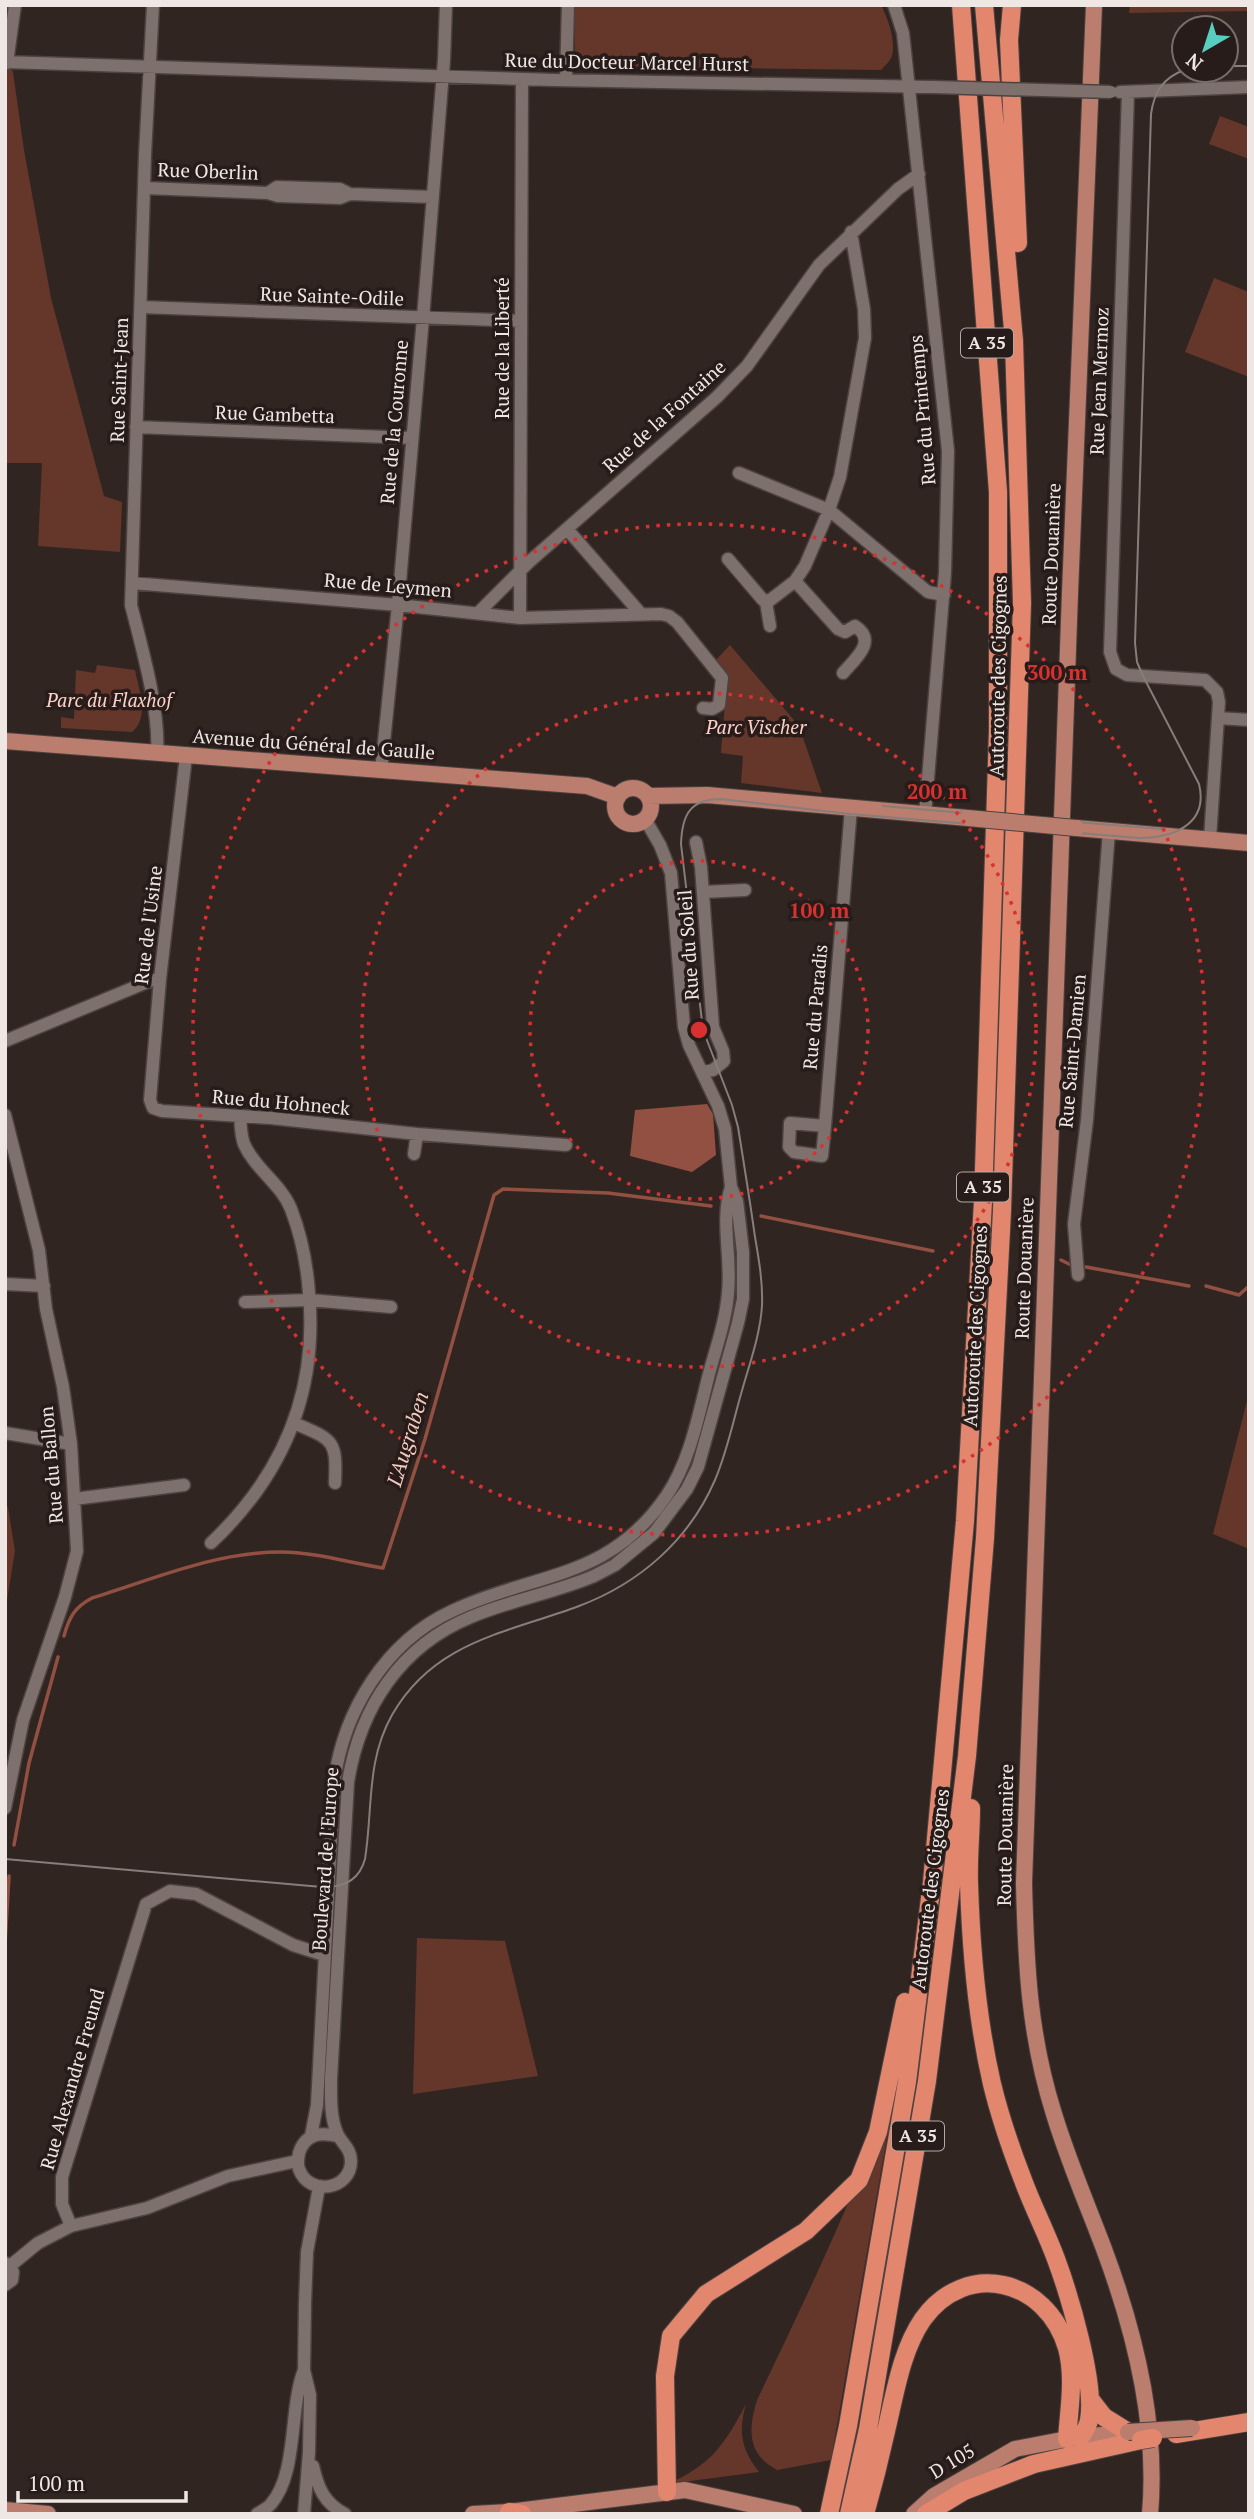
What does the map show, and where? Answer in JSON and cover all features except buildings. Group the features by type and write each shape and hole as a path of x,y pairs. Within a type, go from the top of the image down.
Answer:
{"highway":[{"path":"953,5 967,73"},
{"name":"Autoroute des Cigognes","path":"829,2514 848,2426 907,2081 932,1882 965,1521 983,1200 998,730 998,492 961,5"},
{"name":"Autoroute des Cigognes","path":"849,2514 868,2429 927,2081 967,1756 985,1538 1000,1262 1022,603 1014,341 984,5"},
{"path":"1013,5 1009,40 1019,274 1014,341"},
{"path":"967,1756 972,1787 969,1881 972,1947 983,2036 992,2085 1005,2129 1056,2258 1082,2351 1090,2399 1090,2419 1086,2431 1074,2439"},
{"path":"676,2491 665,2376 671,2336 706,2294 806,2231 859,2180 878,2132 897,2048 918,1910 932,1882"},
{"path":"865,2514 908,2349 921,2322 936,2302 959,2289 985,2283 1013,2286 1030,2295 1055,2322 1070,2364 1074,2439"},
{"path":"1090,2399 1104,2417 1135,2436"},
{"path":"926,2514 964,2491 1034,2464 1135,2436 1164,2437 1249,2422"}],"main road":[{"name":"Route Douanière","path":"1094,5 1026,1775 1026,1975 1038,2054 1054,2114 1105,2252 1135,2348 1151,2437 1150,2514"},
{"name":"Avenue du Général de Gaulle","path":"5,741 587,786 618,797"},
{"path":"648,796 651,805 645,819 636,824 622,820 616,812 618,797 626,789 632,788 648,796 707,795 1249,843"},
{"name":"D 105","path":"914,2514 934,2496 1015,2449 1074,2439 1135,2436 1249,2422"},
{"path":"473,2514 516,2513 676,2491 794,2514"},
{"path":"5,2510 48,2514"}],"street":[{"path":"6,62 15,5"},
{"name":"Rue Saint-Jean","path":"153,5 131,605 154,715 157,754"},
{"name":"Rue de la Couronne","path":"381,771 423,318 446,5"},
{"path":"566,80 568,5"},
{"name":"Rue du Printemps","path":"894,5 903,33 948,451 944,595 925,815"},
{"name":"Rue du Docteur Marcel Hurst","path":"6,62 523,79 1128,93 1249,87"},
{"name":"Rue de la Liberté","path":"520,618 523,79"},
{"name":"Rue Jean Mermoz","path":"1128,93 1110,652 1116,669 1133,676 1205,680 1217,692 1218,718"},
{"name":"Rue de la Fontaine","path":"478,613 567,529 732,382 747,366 819,265 898,188 919,174"},
{"name":"Rue Oberlin","path":"145,188 268,193 277,187 340,189 350,194 432,197"},
{"path":"766,601 795,581 805,566 840,477 865,338 864,309 851,232"},
{"name":"Rue Sainte-Odile","path":"141,307 521,321"},
{"name":"Rue Gambetta","path":"136,427 412,438"},
{"path":"739,472 829,510 929,592 944,595"},
{"path":"567,529 641,614"},
{"path":"728,559 766,601 770,626"},
{"path":"795,581 838,629 845,632 855,626 866,636 866,645 843,673"},
{"name":"Rue de Leymen","path":"132,583 398,604 520,618 641,614 669,616 685,631 722,678 721,701 715,708 703,708"},
{"path":"1210,839 1218,718 1249,720"},
{"name":"Rue de l'Usine","path":"150,1100 160,979 186,755"},
{"name":"Rue du Paradis","path":"825,1126 851,808"},
{"name":"Boulevard de l'Europe","path":"337,2136 331,2110 331,2092 342,1877 348,1782 360,1729 390,1678 433,1638 474,1616 594,1576 615,1565 639,1547 671,1512 698,1467 738,1323 744,1267 725,1129 684,1027 671,873 660,845 645,819"},
{"name":"Rue Saint-Damien","path":"1077,1275 1074,1224 1088,1107 1109,831"},
{"name":"Rue du Soleil","path":"696,842 703,892 713,1027 723,1051 724,1061 713,1070 704,1072"},
{"path":"703,892 745,890"},
{"path":"5,1041 160,979"},
{"name":"Rue du Hohneck","path":"150,1100 157,1111 271,1118 416,1134 566,1145"},
{"name":"Rue du Ballon","path":"5,1115 38,1250 71,1444 77,1551 65,1597 23,1720 5,1808"},
{"path":"211,1543 239,1514 279,1456 294,1423 310,1355 310,1300 300,1237 279,1187 247,1150 240,1118"},
{"path":"414,1154 416,1134"},
{"name":"Boulevard de l'Europe","path":"312,2136 317,2105 337,1763 342,1740 356,1708 373,1678 399,1648 427,1626 452,1611 594,1561 626,1539 649,1518 667,1495 683,1466 724,1319 729,1268 727,1200 731,1187"},
{"path":"5,1284 44,1286"},
{"path":"245,1302 310,1300 391,1307"},
{"path":"294,1423 330,1442 336,1457 335,1483"},
{"path":"5,1433 71,1444"},
{"path":"74,1499 184,1485"},
{"name":"Rue Alexandre Freund","path":"71,2226 62,2204 62,2176 146,1904 170,1891 196,1894 293,1945 324,1955"},
{"path":"325,2133 337,2136 348,2147 351,2165 344,2179 336,2185 319,2187 303,2177 297,2161 301,2146 312,2136 325,2133"},
{"path":"5,2285 13,2276 8,2264 38,2243 71,2226 147,2208 228,2175 297,2161"},
{"path":"304,2514 310,2395 304,2370 307,2252 319,2187"},
{"path":"257,2514 271,2505 281,2485 290,2451 298,2386 304,2370"},
{"path":"309,2452 319,2489 327,2501 345,2514"}],"green space":[{"path":"574,5 881,5 891,30 893,50 891,58 881,70 580,66 575,62"},
{"path":"1130,5 1249,5 1249,11 1129,13"},
{"path":"5,58 13,72 51,298 104,496 122,502 120,552 38,546 42,463 5,463"},
{"path":"1220,116 1249,127 1249,159 1209,144"},
{"path":"1214,278 1249,292 1249,377 1185,352"},
{"name":"Parc Vischer","path":"730,645 799,726 822,793 741,783 743,756 721,753 727,676 715,661"},
{"name":"Parc du Flaxhof","path":"97,665 135,670 142,711 141,719 132,732 61,728 61,717 74,719 76,670 95,673"},
{"path":"1249,1393 1249,1549 1213,1534"},
{"path":"5,1507 8,1507 15,1551 5,1613"},
{"path":"417,1938 505,1941 538,2076 413,2094"},
{"path":"897,2079 831,2460 777,2470 760,2456 752,2440 752,2421 757,2400 849,2201"},
{"path":"746,2404 742,2423 743,2440 748,2456 759,2472 668,2484 696,2469 715,2452"}],"shaded area":[{"path":"707,1104 713,1114 716,1155 692,1172 630,1156 635,1110"}],"waterway":[{"name":"L'Augraben","path":"64,1636 74,1613 92,1598 162,1575 232,1557 293,1552 383,1568 425,1439 494,1195 503,1189 608,1193 711,1206"},
{"name":"L'Augraben","path":"761,1216 933,1251"},
{"name":"L'Augraben","path":"1061,1260 1071,1265"},
{"name":"L'Augraben","path":"1086,1267 1189,1286"},
{"name":"L'Augraben","path":"1206,1286 1239,1295 1249,1286"},
{"name":"L'Augraben","path":"14,1845 29,1763 58,1657"},
{"name":"L'Augraben","path":"5,1944 9,1876"}],"tram line":[{"path":"1240,66 1249,66"},
{"path":"5,1859 322,1887 349,1882 359,1873 365,1859 378,1750 392,1715 409,1690 451,1655 474,1643 579,1606 622,1585 660,1557 691,1522 704,1502 723,1459 757,1339 762,1297 738,1127 703,1030 681,844 683,825 689,811 701,802 721,799 850,814 1139,838 1175,832 1193,819 1201,798 1199,784 1143,676 1137,662 1135,643 1151,114 1154,99 1170,77"},
{"path":"883,806 964,813"},
{"path":"999,816 1163,829"}]}
